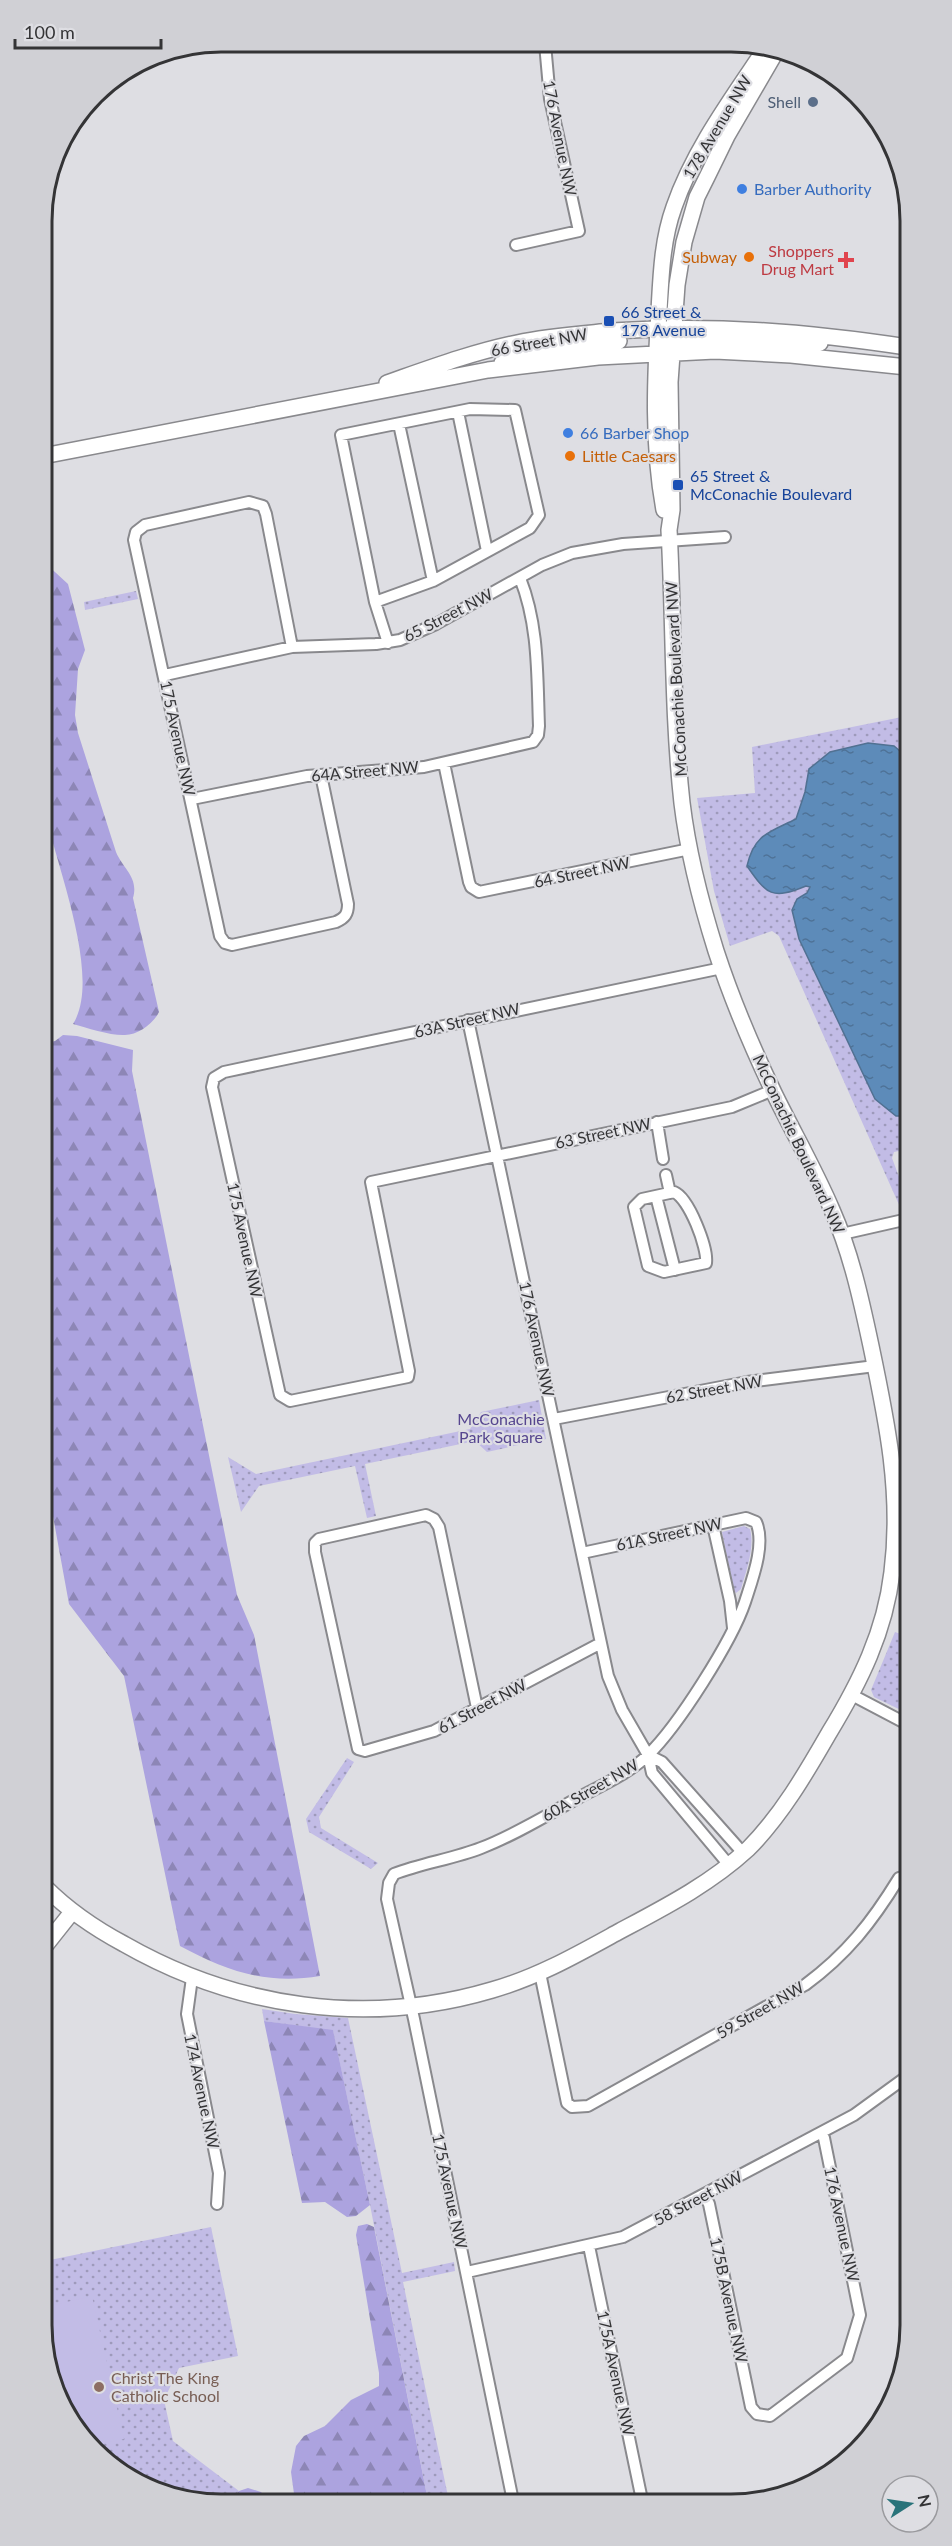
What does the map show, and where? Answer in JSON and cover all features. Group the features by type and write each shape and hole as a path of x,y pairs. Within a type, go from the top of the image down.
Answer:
{"street":[{"name":"176 Avenue NW","path":"516,245 579,231 550,99 545,52"},
{"name":"178 Avenue NW","path":"656,353 662,259 673,209 706,140 761,56"},
{"name":"178 Avenue NW","path":"674,340 680,264 697,197 727,136 772,58"},
{"name":"66 Street NW","path":"53,454 484,371 563,360 656,353 674,340 796,332 900,346"},
{"name":"66 Street NW","path":"357,394 436,365 517,343 575,334 657,333 674,340 900,367"},
{"path":"484,371 522,354 539,350 657,333"},
{"name":"McConachie Boulevard NW","path":"674,340 670,382 672,510 670,536 680,771 690,849 702,904 722,968 746,1032 822,1186 852,1262 899,1484"},
{"name":"McConachie Boulevard NW","path":"656,353 656,423 663,508 670,536"},
{"path":"375,602 433,581 530,528 538,515 515,410 470,409 341,435 375,602 388,643"},
{"path":"458,412 488,551"},
{"path":"399,424 433,581"},
{"name":"175 Avenue NW","path":"292,647 263,506 249,502 145,525 136,532 134,540 220,936 225,944 232,945 336,922 344,918 348,912 321,775"},
{"name":"65 Street NW","path":"165,675 292,647 388,643 423,631 542,565 572,554 670,536 725,537"},
{"name":"64A Street NW","path":"192,799 277,781 444,763 528,745 536,739 539,726 535,638 531,610 520,578"},
{"name":"64 Street NW","path":"444,763 470,882 475,890 485,892 690,849"},
{"name":"63A Street NW","path":"214,1078 228,1071 722,968"},
{"name":"176 Avenue NW","path":"468,1020 601,1643 616,1696 648,1755 652,1773 729,1865"},
{"name":"175 Avenue NW","path":"214,1078 212,1087 278,1389 285,1400 290,1401 346,1389"},
{"name":"63 Street NW","path":"346,1389 408,1377 409,1371 371,1182 732,1107 773,1090"},
{"path":"657,1122 663,1159"},
{"path":"666,1175 670,1193"},
{"path":"674,1192 683,1198 706,1249 707,1257 706,1263 664,1272 648,1266 634,1207 642,1199 670,1193 674,1192"},
{"path":"656,1196 675,1270"},
{"path":"842,1234 900,1221"},
{"name":"62 Street NW","path":"554,1419 747,1382 875,1366"},
{"name":"61 Street NW","path":"477,1708 439,1527 434,1519 426,1515 319,1539 315,1543 315,1552 358,1749 365,1750 416,1738 434,1731 601,1643"},
{"name":"McConachie Boulevard NW","path":"52,1894 72,1912 98,1930 152,1960 192,1978 257,1998 295,2005 351,2009 411,2007 490,1991 540,1973 687,1895 729,1865 763,1834 788,1799 852,1695 872,1655 888,1601 899,1515"},
{"name":"61A Street NW","path":"582,1553 746,1518 756,1522"},
{"name":"60A Street NW","path":"389,1883 394,1874 405,1869 459,1856 502,1840 622,1774 648,1755 674,1724 734,1629 754,1566 759,1529 756,1522"},
{"path":"713,1525 734,1629"},
{"path":"852,1695 899,1720"},
{"name":"176 Avenue NW","path":"648,1755 662,1762 743,1853"},
{"name":"59 Street NW","path":"540,1973 567,2103 579,2108 596,2102 805,1984 852,1945 876,1915 899,1878"},
{"name":"175 Avenue NW","path":"389,1883 387,1899 512,2494"},
{"path":"52,1937 72,1912"},
{"name":"174 Avenue NW","path":"192,1978 187,2013 219,2173 217,2204"},
{"name":"58 Street NW","path":"466,2272 623,2237 821,2133 869,2106 899,2083"},
{"name":"176 Avenue NW","path":"751,2406 758,2414 770,2416 847,2358 860,2315 825,2140 821,2133"},
{"name":"175B Avenue NW","path":"704,2195 709,2204 751,2406"},
{"name":"175A Avenue NW","path":"590,2246 641,2494"}],"green space":[{"path":"53,570 68,584 85,650 78,669 75,715 78,733 116,852 134,884 133,898 159,1012 145,1028 135,1033 120,1035 73,1024 81,1003 83,977 80,948 53,843"},
{"path":"136,591 138,599 85,610 84,602"},
{"path":"900,717 900,1151 894,1152 892,1158 900,1178 900,1206 779,936 772,931 730,946 714,891 697,798 755,793 752,747"},
{"path":"63,1035 77,1036 133,1050 132,1071 237,1595 254,1635 320,1976 282,1979 247,1974 214,1963 180,1946 124,1676 69,1604 52,1513 53,1041"},
{"name":"McConachie Park Square","path":"539,1400 546,1439 487,1452 475,1441 365,1464 376,1516 367,1518 355,1466 259,1486 241,1512 228,1457 256,1474 470,1429 481,1412"},
{"path":"744,1526 750,1529 751,1552 741,1589 736,1593 722,1532"},
{"path":"895,1632 899,1634 899,1709 874,1697 871,1690"},
{"path":"347,1758 354,1762 319,1817 321,1828 378,1863 371,1869 309,1832 306,1819"},
{"path":"262,2009 348,2018 402,2273 454,2262 455,2271 403,2282 448,2494 427,2494 333,2031 264,2021"},
{"path":"264,2021 333,2030 370,2205 356,2216 347,2217 325,2202 302,2203"},
{"path":"367,2224 374,2227 427,2494 294,2494 291,2472 296,2446 304,2436 325,2426 351,2400 379,2386 379,2373 356,2235 358,2226"},
{"path":"211,2227 238,2356 179,2368 164,2400 173,2441 239,2491 237,2494 189,2490 167,2485 147,2476 128,2465 102,2444 88,2427 70,2399 61,2379 56,2357 52,2324 52,2260"},
{"path":"92,2296 124,2439 102,2444 75,2409 61,2379 56,2357 52,2305"},
{"path":"248,2488 263,2494 237,2494"}],"water":[{"path":"868,743 894,746 900,751 900,1116 896,1116 875,1099 799,939 792,910 797,899 807,893 810,887 806,886 785,893 771,892 765,889 747,866 754,847 764,835 796,819 805,792 809,769 830,752"}],"place":[{"name":"Shell","path":"813,102"},
{"name":"Barber Authority","path":"742,189"},
{"name":"Subway","path":"749,257"},
{"name":"Shoppers Drug Mart","path":"846,260"},
{"name":"66 Street & 178 Avenue","path":"609,321"},
{"name":"66 Barber Shop","path":"568,433"},
{"name":"Little Caesars","path":"570,456"},
{"name":"65 Street & McConachie Boulevard","path":"678,485"},
{"name":"Christ The King Catholic School","path":"99,2387"}]}
